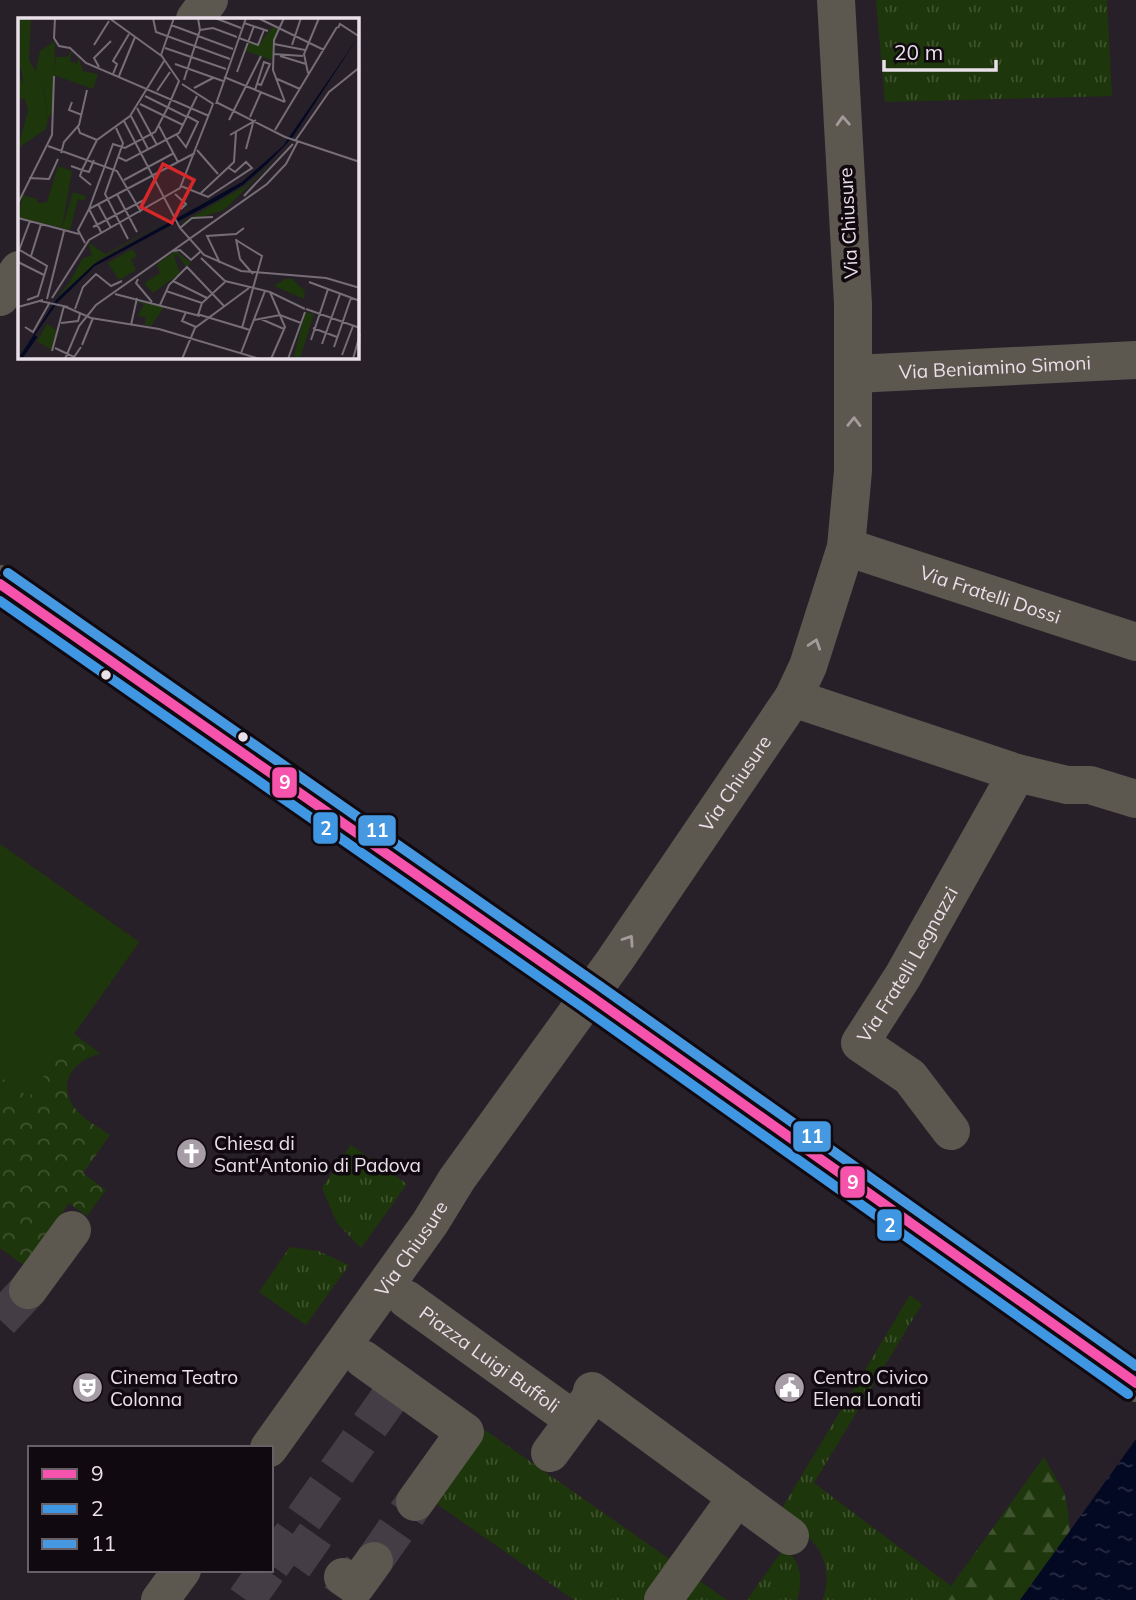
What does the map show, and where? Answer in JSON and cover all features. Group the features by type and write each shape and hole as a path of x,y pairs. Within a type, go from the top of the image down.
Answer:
{"street":[{"path":"196,18 209,0"},
{"name":"Via Chiusure","path":"270,1446 589,995 793,698 808,666 846,547 853,471 853,304 836,0"},
{"path":"0,297 18,271"},
{"name":"Via Beniamino Simoni","path":"855,374 1136,360"},
{"name":"Via Fratelli Dossi","path":"846,547 1136,642"},
{"path":"0,584 589,995 1127,1377"},
{"path":"793,698 1017,773 1067,785 1090,785 1136,799"},
{"name":"Via Fratelli Legnazzi","path":"951,1131 910,1077 860,1043 903,976 1017,773"},
{"path":"28,1290 72,1230"},
{"name":"Piazza Luigi Buffoli","path":"406,1299 587,1401 737,1497 790,1536"},
{"path":"363,1360 396,1388 465,1432 415,1502"},
{"name":"Piazza Luigi Buffoli","path":"550,1453 587,1401"},
{"path":"663,1600 737,1497"},
{"path":"160,1600 181,1572"}],"green space":[{"path":"876,0 1107,0 1112,96 885,102"},
{"path":"0,844 139,942 74,1034 101,1054 84,1060 77,1066 71,1073 67,1089 77,1111 110,1135 83,1173 106,1190 87,1216 69,1203 25,1266 0,1248"},
{"path":"0,844 139,942 29,1097 0,1077"},
{"path":"351,1145 407,1184 361,1248 337,1223 322,1188"},
{"path":"290,1247 318,1251 349,1265 306,1325 259,1292"},
{"path":"910,1295 922,1304 814,1483 951,1586 941,1600 823,1600 826,1571 818,1549 801,1530 779,1513"},
{"path":"485,1430 671,1560 643,1600 574,1600 434,1502"},
{"path":"1044,1457 1064,1492 1070,1532 1020,1600 941,1600"},
{"path":"784,1548 800,1572 797,1600 747,1600"},
{"path":"697,1579 727,1600 681,1600"}],"water":[{"path":"1136,1439 1136,1600 1020,1600"}],"tunnel":[{"path":"0,1320 28,1290"},
{"path":"273,1562 394,1391"},
{"path":"374,1561 415,1502"},
{"path":"289,1539 343,1577"},
{"path":"246,1600 266,1572"}],"transit line":[{"name":"11","path":"8,573 597,984 1136,1366"},
{"name":"9","path":"0,584 589,995 1136,1383"},
{"name":"2","path":"0,601 581,1006 1128,1394"}],"place":[{"name":"Chiesa di Sant'Antonio di Padova","path":"191,1154"},
{"name":"Cinema Teatro Colonna","path":"87,1388"},
{"name":"Centro Civico Elena Lonati","path":"790,1388"}]}
